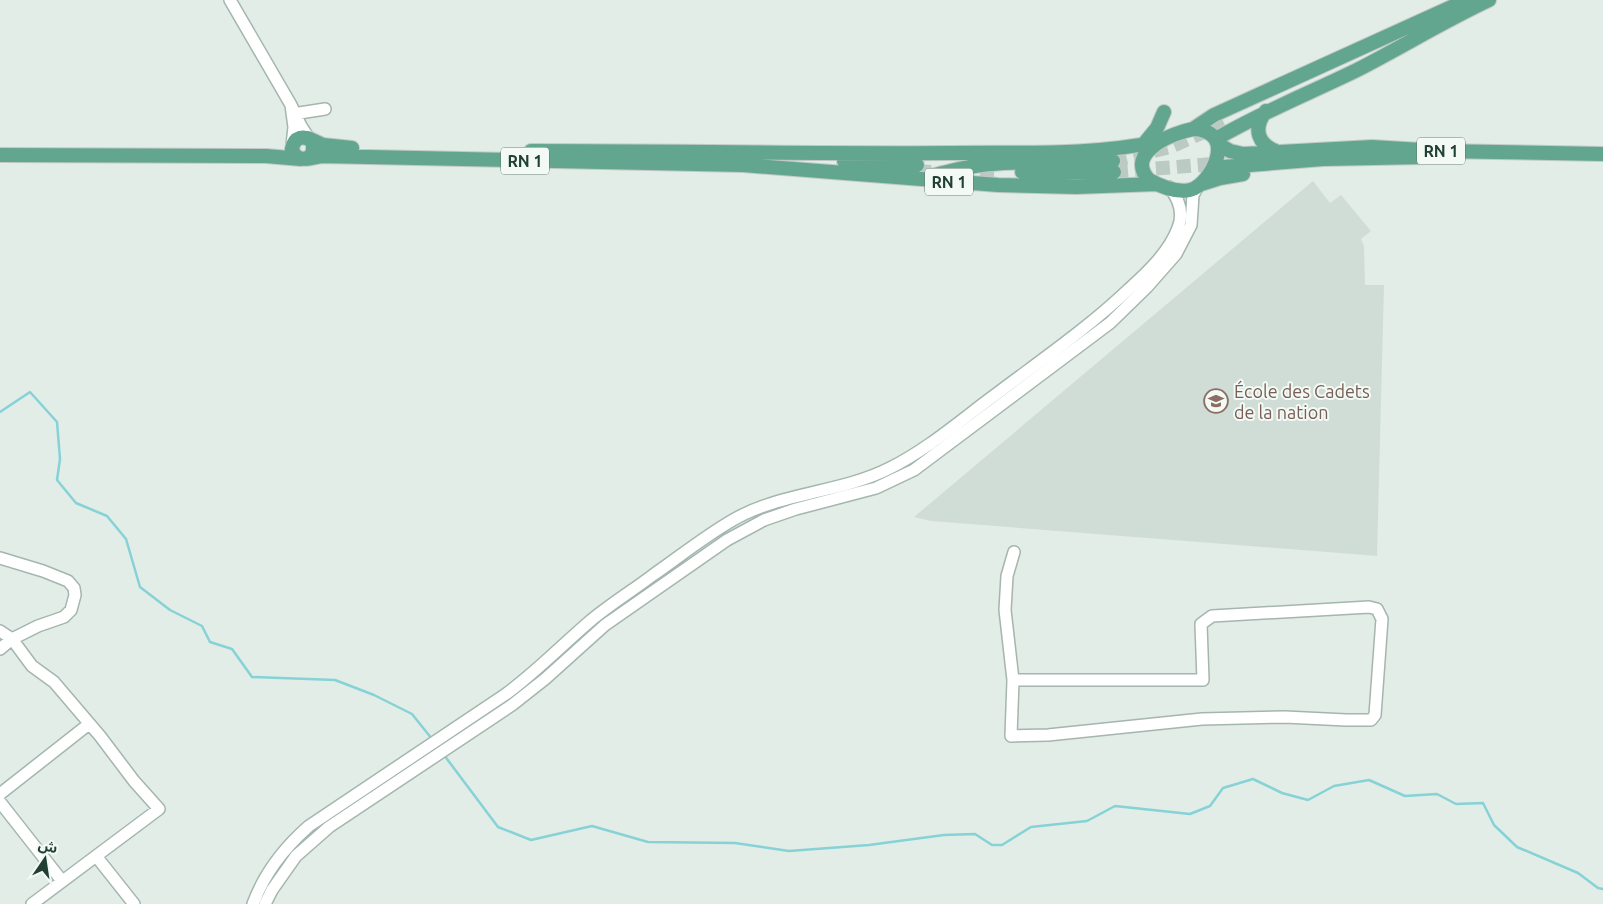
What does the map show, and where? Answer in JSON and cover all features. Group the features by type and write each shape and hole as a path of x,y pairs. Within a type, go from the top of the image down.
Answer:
{"main road":[{"path":"917,167 1143,145 1161,141 1193,129 1219,129 1266,111 1357,70 1411,33 1466,0"},
{"path":"1193,129 1213,134 1219,129 1411,33 1489,0"},
{"path":"1266,111 1259,124 1259,135 1268,148 1279,152"},
{"path":"1143,145 1157,128 1164,112"},
{"path":"1161,141 1147,151 1142,163 1143,172 1146,177 1163,186 1184,191 1199,186 1210,172 1216,159 1219,129"},
{"name":"RN 1","path":"1219,129 1230,151 1243,154 1358,147 1442,155 1603,159"},
{"path":"0,146 257,149 278,147 301,140"},
{"path":"301,140 314,149 305,159 294,156 301,140"},
{"name":"RN 1","path":"301,140 323,145 361,149 737,151 917,167 998,185 1076,187 1163,186"},
{"name":"RN 1","path":"1199,186 1238,175 1418,163 1442,155 1603,154"},
{"name":"RN 1","path":"0,155 266,156 305,159 322,156 917,167"},
{"path":"1224,165 1322,159 1442,155"},
{"path":"917,167 945,158 980,160 1090,159 1113,167"},
{"path":"917,167 1091,163 1113,167"},
{"path":"995,173 1043,180 1113,167"}],"street":[{"path":"230,0 293,111 301,140"},
{"path":"293,111 325,109"},
{"path":"253,904 261,885 287,847 298,836 321,818 521,683 591,620 718,530 746,513 762,506 872,477 908,458 1102,315 1149,270 1170,243 1178,227 1181,215 1179,203 1163,186"},
{"path":"266,904 272,890 296,856 329,827 512,705 545,679 597,631 742,531 764,520 796,509 876,488 914,470 1110,323 1167,265 1185,238 1191,225 1193,195 1199,186"},
{"path":"1013,680 1203,680 1201,624 1212,616 1369,607 1378,609 1382,619 1375,715 1371,720 1285,716 1202,719 1011,736 1013,680 1005,610 1007,576 1014,552"},
{"path":"0,558 50,573 68,581 74,588 76,595 71,610 64,617 38,626 12,639 0,649"},
{"path":"0,631 12,639 32,666 54,682 159,810 32,904"},
{"path":"0,794 89,724"},
{"path":"0,802 62,882"},
{"path":"96,856 134,904"}],"shaded area":[{"name":"École des Cadets de la nation","path":"1313,181 1330,203 1341,195 1371,231 1361,239 1364,246 1365,285 1384,285 1377,556 931,521 914,517"}],"waterway":[{"path":"0,412 30,392 57,422 60,459 57,480 76,503 107,516 126,539 140,587 170,610 202,626 210,642 232,649 252,677 335,680 374,695 412,714 432,739"},
{"path":"444,755 498,827 531,840 592,826 648,842 735,843 789,851 869,845 944,835 975,834 992,845 1002,845 1031,827 1087,821 1115,806 1190,814 1210,806 1223,788 1253,779 1282,793 1308,800 1334,786 1369,780 1405,796 1437,794 1456,804 1483,803 1494,825 1517,847 1578,873 1598,888 1603,889"}],"tunnel":[{"path":"1113,161 1170,147 1224,123"},
{"path":"1114,172 1224,163"},
{"path":"917,171 995,177"}],"place":[{"name":"École des Cadets de la nation","path":"1216,401"}]}
